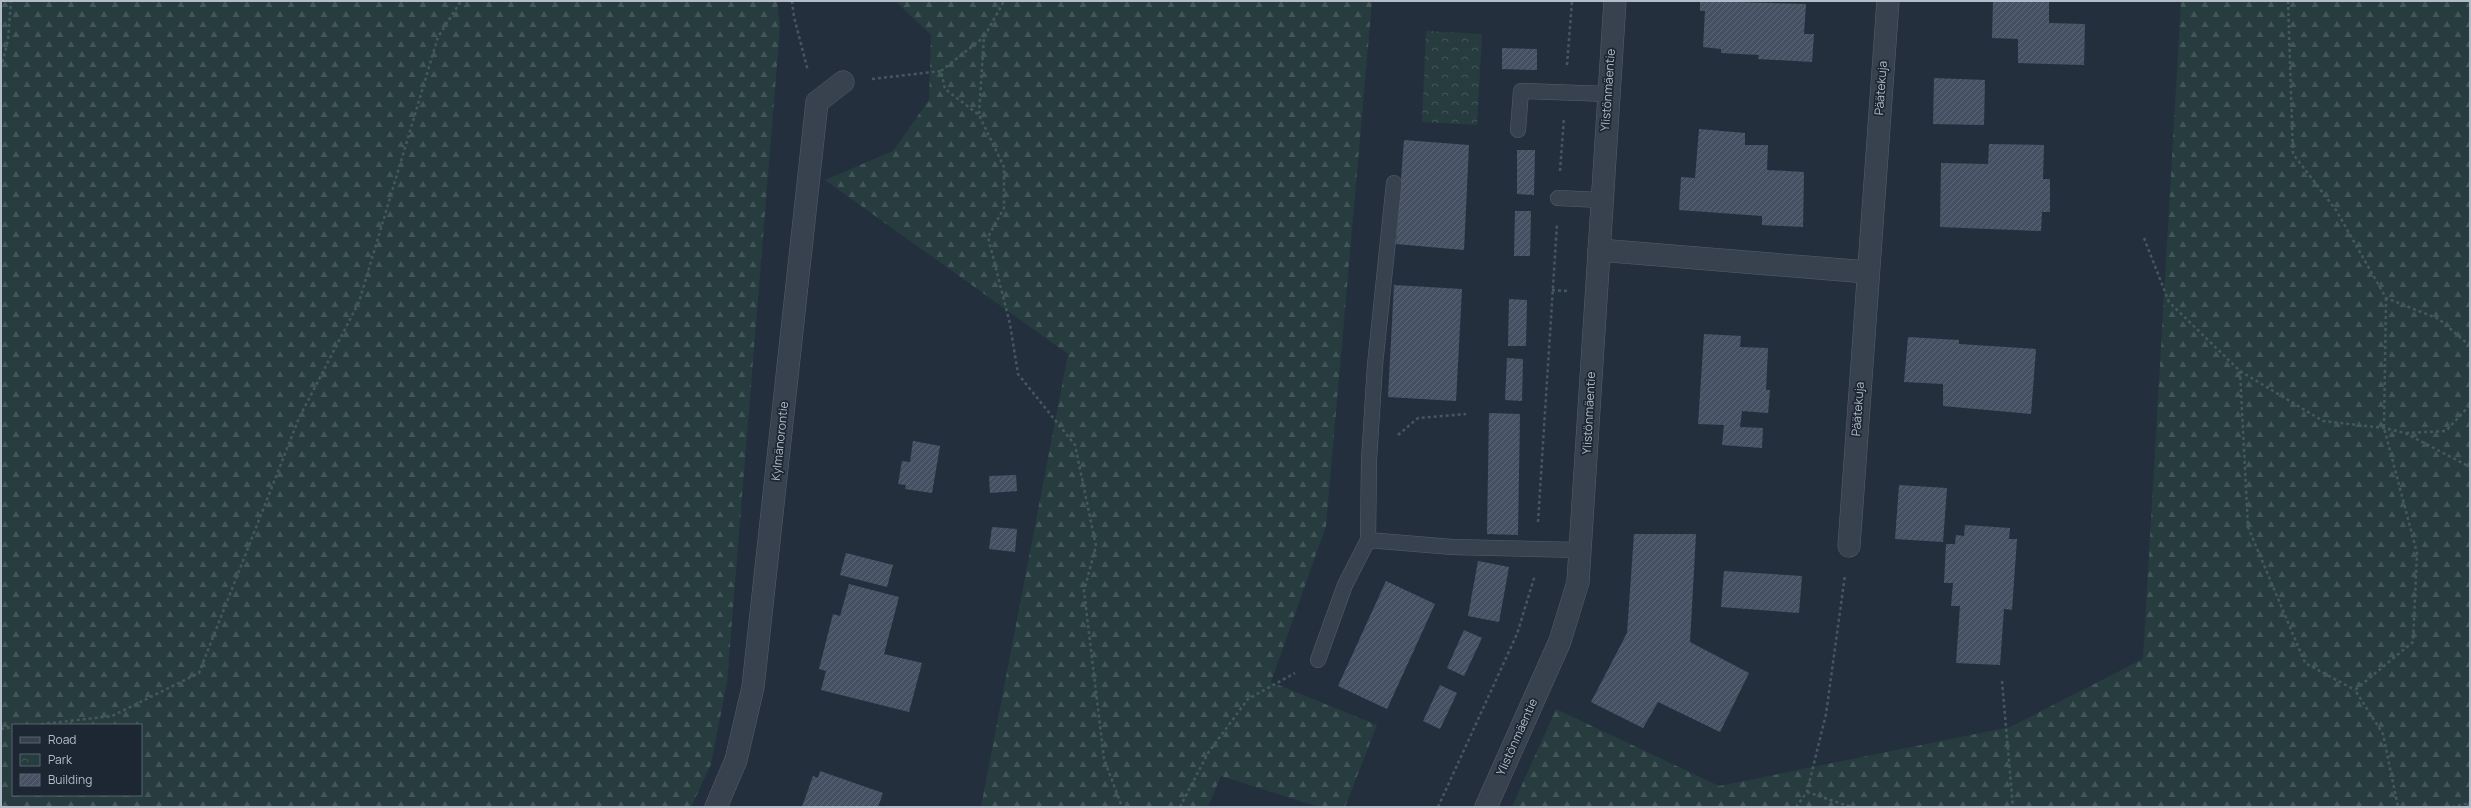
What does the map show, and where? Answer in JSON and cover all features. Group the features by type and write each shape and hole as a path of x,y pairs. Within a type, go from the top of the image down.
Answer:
{"street":[{"name":"Ylistönmäentie","path":"1486,807 1560,640 1578,582 1601,200 1615,1"},
{"name":"Päätekuja","path":"1849,546 1867,272 1888,1"},
{"path":"817,102 843,82"},
{"name":"Kylmänorontie","path":"716,807 736,760 753,687 817,102"},
{"path":"1599,250 1867,272"}],"lane":[{"path":"1518,130 1521,91 1608,94"},
{"path":"1318,660 1346,585 1368,540 1369,460 1374,365 1394,183"},
{"path":"1558,198 1601,200"},
{"path":"1368,540 1452,546 1580,550"}],"path":[{"path":"1,68 8,40 11,1"},
{"path":"44,724 112,716 199,673 299,418 359,302 438,37 461,1"},
{"path":"792,1 794,17 817,102"},
{"path":"843,82 941,71 984,37 1004,1"},
{"path":"1438,807 1517,634 1535,575 1558,198 1572,1"},
{"path":"2288,1 2293,154 2336,210 2386,298 2384,428 2418,553 2413,642 2355,690"},
{"path":"979,115 984,37"},
{"path":"941,71 945,89 979,115 1004,167 1004,208 988,237 1010,324 1018,374 1074,445 1096,546 1084,591 1104,759 1122,807"},
{"path":"2144,238 2169,302 2240,371 2323,421 2384,428 2405,433 2470,467"},
{"path":"2386,298 2439,319 2470,346"},
{"path":"2240,371 2248,527 2305,663 2355,690 2383,734 2398,807"},
{"path":"2405,433 2446,432 2470,405"},
{"path":"1369,460 1418,418 1466,414"},
{"path":"1796,807 1807,792 1826,714 1849,546"},
{"path":"1180,807 1208,753 1248,699 1318,660"},
{"path":"2002,681 2013,807"},
{"path":"1,729 12,727"},
{"path":"1807,792 1850,807"},
{"path":"2452,807 2470,803"}],"green space":[{"path":"1,1 777,1 780,27 727,682 711,764 691,807 1,807"},
{"path":"895,1 1372,1 1326,526 1271,682 1377,725 1345,807 1319,807 1221,776 1208,807 981,807 1068,354 825,180 893,151 929,100 931,35"},
{"path":"2181,1 2470,1 2470,807 1512,807 1556,709 1719,786 2010,727 2143,659"},
{"path":"1426,31 1482,34 1477,125 1422,122"}],"building":[{"path":"1700,1 1806,4 1804,34 1814,34 1812,62 1758,59 1759,55 1721,53 1721,49 1703,47 1705,11 1700,11"},
{"path":"1993,1 2049,1 2049,23 2085,24 2084,65 2018,63 2018,39 1992,38"},
{"path":"1502,48 1537,49 1537,70 1502,69"},
{"path":"1934,78 1985,80 1984,125 1933,124"},
{"path":"1699,129 1745,133 1745,145 1768,145 1767,170 1804,172 1803,227 1762,225 1762,216 1679,210 1681,177 1695,178"},
{"path":"1404,140 1469,145 1464,250 1396,244"},
{"path":"1989,144 2044,145 2043,179 2050,179 2050,212 2042,212 2041,231 1940,227 1941,163 1988,164"},
{"path":"1517,150 1535,150 1534,195 1517,194"},
{"path":"1515,211 1531,211 1530,256 1514,256"},
{"path":"1394,285 1462,289 1456,401 1388,397"},
{"path":"1509,299 1527,300 1526,346 1508,346"},
{"path":"1704,334 1741,336 1740,347 1768,348 1766,390 1770,390 1768,413 1742,411 1740,427 1763,428 1762,448 1722,445 1724,425 1698,424"},
{"path":"1908,337 1959,340 1959,344 2036,349 2031,414 1943,406 1943,384 1904,382"},
{"path":"1507,358 1523,359 1522,401 1505,400"},
{"path":"1489,413 1520,414 1518,535 1487,534"},
{"path":"913,441 940,446 932,493 905,489 906,485 898,484 902,461 910,462"},
{"path":"1016,475 1017,491 990,493 989,476"},
{"path":"1899,485 1947,488 1943,542 1895,539"},
{"path":"1965,525 2010,528 2009,539 2017,539 2012,610 2004,609 2000,665 1956,663 1960,606 1951,606 1953,583 1944,583 1946,544 1955,544 1956,535 1964,536"},
{"path":"992,527 1017,529 1015,552 989,549"},
{"path":"1634,534 1696,534 1690,642 1749,673 1720,732 1658,702 1643,728 1591,702 1627,633"},
{"path":"846,553 893,565 887,587 840,575"},
{"path":"1478,561 1509,567 1499,622 1468,616"},
{"path":"1724,571 1802,576 1799,613 1721,607"},
{"path":"1386,581 1435,604 1387,709 1338,686"},
{"path":"849,584 899,597 884,654 922,663 909,712 821,690 826,671 819,669 833,614 840,616"},
{"path":"1464,630 1482,638 1464,676 1447,668"},
{"path":"1440,685 1457,693 1440,729 1423,721"},
{"path":"820,771 883,793 878,807 802,807 813,776 818,778"}]}
